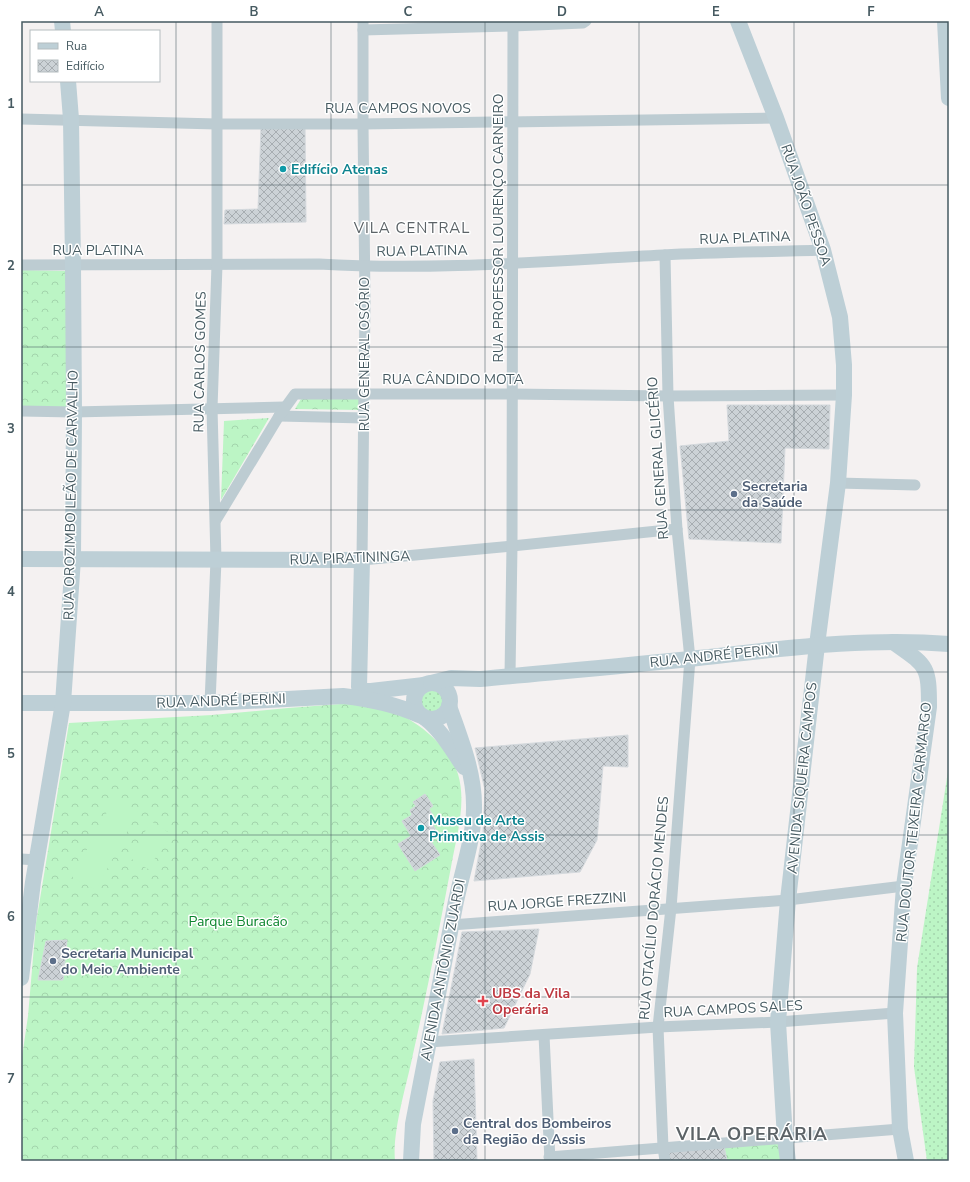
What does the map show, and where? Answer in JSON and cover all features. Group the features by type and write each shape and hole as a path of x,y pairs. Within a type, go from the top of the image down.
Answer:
{"main road":[{"name":"RUA JOÃO PESSOA","path":"738,21 776,118 823,250 840,317 844,365 844,395"},
{"path":"945,21 949,98"},
{"name":"RUA OROZIMBO LEÃO DE CARVALHO","path":"21,978 33,882 38,860 63,703 73,559 74,265 71,119 68,82"},
{"name":"AVENIDA SIQUEIRA CAMPOS","path":"788,1161 785,1138 778,1022 788,900 817,645 838,483 844,395"},
{"name":"RUA PIRATININGA","path":"21,559 362,560"},
{"name":"RUA GENERAL OSÓRIO","path":"359,687 362,560"},
{"name":"RUA ANDRÉ PERINI","path":"359,687 363,691 371,691 428,684 451,678 480,678 690,659 817,645 893,642 949,644"},
{"name":"RUA DOUTOR TEIXEIRA CARMARGO","path":"893,642 920,662 926,671 929,684 929,707 904,886 895,1014 900,1129 906,1161"},
{"name":"RUA ANDRÉ PERINI","path":"449,703 460,688 480,678"},
{"path":"428,684 438,684 444,688 448,694 449,703 445,714 432,720 422,716 415,709 413,702 414,695 418,689 428,684"},
{"name":"RUA ANDRÉ PERINI","path":"21,703 210,703 343,696 363,698 391,704 422,716"},
{"name":"AVENIDA ANTÔNIO ZUARDI","path":"411,1161 413,1124 428,1042 472,829 474,804 471,779 463,747 449,703"},
{"name":"AVENIDA ANTÔNIO ZUARDI","path":"422,716 433,724 441,733 471,779"}],"street":[{"name":"RUA CARLOS GOMES","path":"210,703 216,560 212,408 217,265 217,21"},
{"path":"363,26 583,23 586,21"},
{"name":"RUA PROFESSOR LOURENÇO CARNEIRO","path":"510,675 512,546 513,24"},
{"name":"RUA GENERAL OSÓRIO","path":"362,560 363,395 366,301 364,267 363,26"},
{"name":"RUA CAMPOS NOVOS","path":"21,119 71,119 217,124 363,124 776,118"},
{"name":"RUA PLATINA","path":"21,265 319,264 364,267 513,264 665,255 823,250"},
{"name":"RUA GENERAL GLICÉRIO","path":"665,255 668,396 677,529 690,659"},
{"name":"RUA CÂNDIDO MOTA","path":"281,411 295,394 668,396 844,395"},
{"path":"21,411 74,412 212,408 281,411 364,418"},
{"path":"216,520 281,411"},
{"path":"838,483 915,486"},
{"name":"RUA PIRATININGA","path":"362,560 677,529"},
{"name":"RUA OTACÍLIO DORÁCIO MENDES","path":"665,1161 663,1147 658,1028 671,908 690,659"},
{"path":"21,858 38,860"},
{"name":"RUA JORGE FREZZINI","path":"451,925 788,900 904,886"},
{"name":"RUA CAMPOS SALES","path":"428,1042 895,1014"},
{"path":"544,1036 550,1159 663,1147 900,1129"}],"green space":[{"path":"21,270 67,271 68,407 21,408"},
{"path":"301,399 360,399 361,410 295,409"},
{"path":"269,418 221,500 224,421"},
{"path":"432,688 441,692 445,701 441,710 432,714 423,710 419,701 423,692"},
{"name":"Parque Buracão","path":"354,703 376,706 395,712 428,733 447,753 458,774 460,785 461,809 458,833 428,984 398,1122 395,1161 21,1161 21,1064 28,1016 36,923 69,723 212,715"},
{"path":"949,765 949,1161 927,1161 914,1067 917,968"},
{"path":"114,799 138,811 96,890 72,877"},
{"path":"151,821 171,834 148,869 130,858"},
{"path":"779,1143 781,1161 668,1161 724,1146"}],"building":[{"name":"Edifício Atenas","path":"305,126 306,222 224,224 225,210 258,209 261,128"},
{"name":"Secretaria da Saúde","path":"727,405 830,405 829,449 785,448 781,543 689,539 680,446 729,441"},
{"path":"628,735 628,767 603,766 597,840 580,872 474,881 483,832 485,790 475,748"},
{"name":"Museu de Arte Primitiva de Assis","path":"425,794 433,806 429,809 434,817 430,820 439,835 430,840 440,855 415,871 398,844 411,836 402,821 412,815 410,810 416,806 413,802"},
{"name":"UBS da Vila Operária","path":"539,929 530,974 504,1028 442,1034 462,932"},
{"name":"Secretaria Municipal do Meio Ambiente","path":"67,940 63,980 38,980 46,941"},
{"name":"Central dos Bombeiros da Região de Assis","path":"474,1059 477,1161 434,1161 433,1101 440,1062"},
{"path":"724,1146 727,1161 669,1161 667,1151"}],"place":[{"name":"Edifício Atenas","path":"283,169"},
{"name":"Secretaria da Saúde","path":"734,494"},
{"name":"Museu de Arte Primitiva de Assis","path":"421,828"},
{"name":"Secretaria Municipal do Meio Ambiente","path":"53,961"},
{"name":"UBS da Vila Operária","path":"483,1001"},
{"name":"Central dos Bombeiros da Região de Assis","path":"455,1131"}],"district":[{"name":"VILA CENTRAL","path":"412,228"},
{"name":"VILA OPERÁRIA","path":"752,1134"}]}
